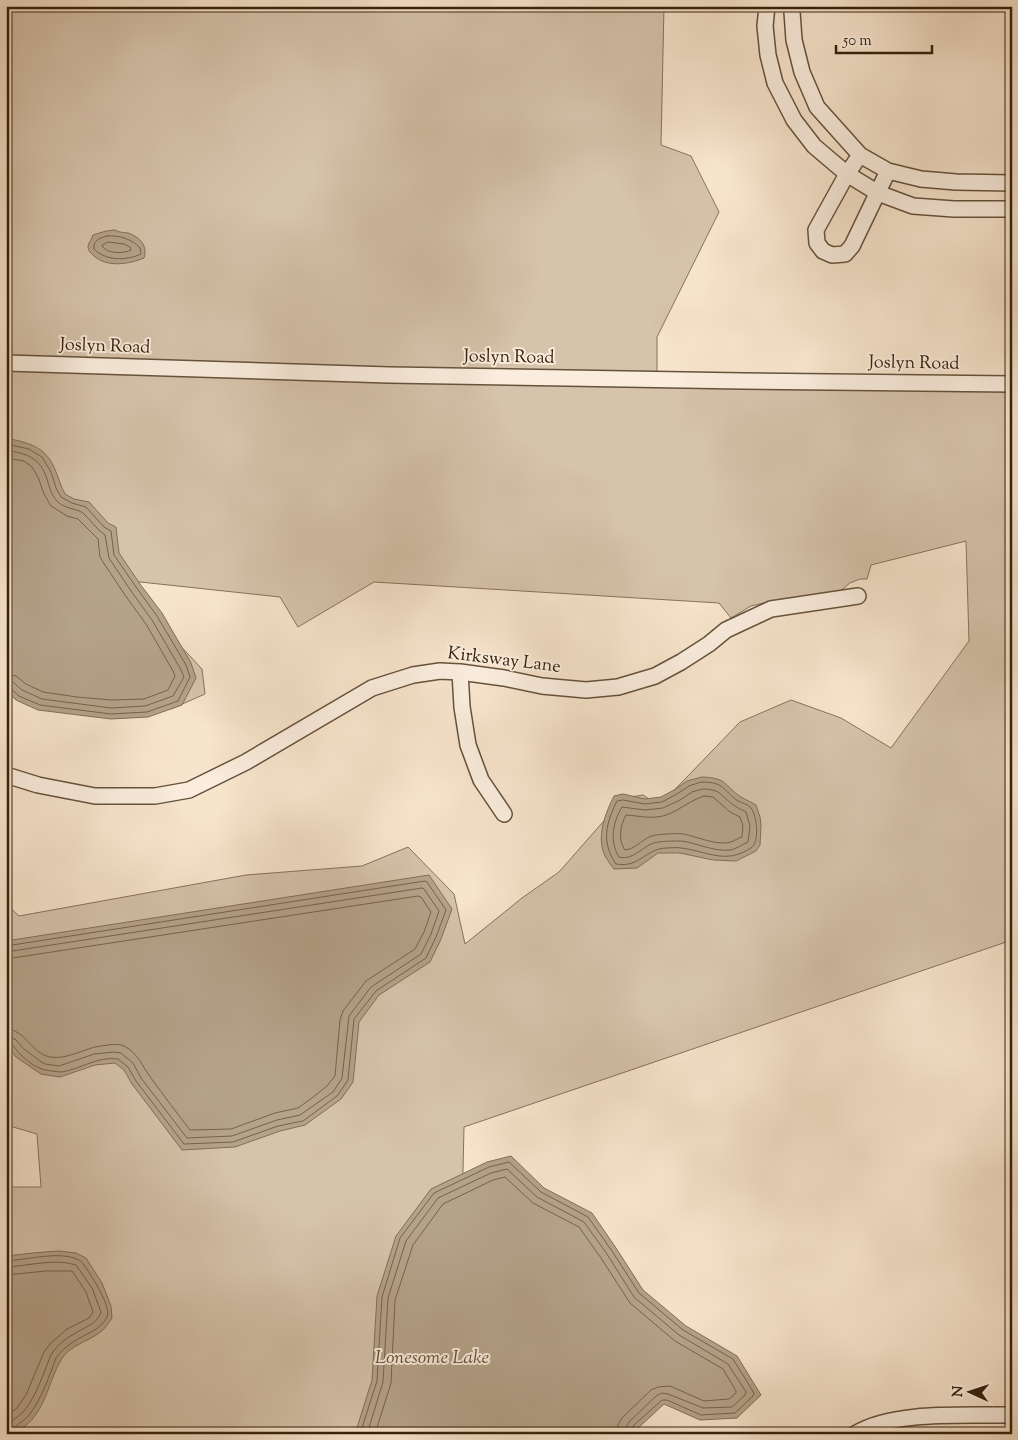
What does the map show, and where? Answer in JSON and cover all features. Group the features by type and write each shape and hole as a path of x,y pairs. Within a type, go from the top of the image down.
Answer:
{"street":[{"path":"767,6 765,26 768,55 774,83 794,120 814,146 846,174 878,194 913,206 954,209 1012,209"},
{"path":"792,6 794,40 802,72 817,106 860,155 888,172 921,179 1012,183"},
{"path":"860,155 846,174 816,230 817,243 823,251 832,255 845,254 852,246 888,172"},
{"name":"Joslyn Road","path":"6,363 389,375 1012,384"},
{"name":"Kirksway Lane","path":"6,774 38,785 95,796 155,796 189,790 246,762 372,688 413,675 440,671 460,672 542,686 586,690 618,687 655,676 709,644 726,630 771,609 858,596"},
{"path":"460,672 462,707 468,745 481,780 504,814"},
{"path":"855,1434 863,1429 889,1421 917,1417 1012,1415"}],"shaded area":[{"path":"6,6 664,6 661,145 691,156 719,212 657,337 657,386 1012,391 1012,940 464,1127 462,1215 577,1434 6,1434 6,1187 41,1187 37,1134 6,1125 6,904 19,916 246,875 362,866 408,847 454,894 465,944 522,898 559,872 624,798 643,795 659,806 740,722 791,700 841,718 891,748 969,641 966,541 871,565 867,579 860,579 850,583 838,593 821,599 793,598 772,601 751,606 731,618 719,603 374,582 298,627 280,597 131,581 146,609 202,669 205,694 171,709 6,688"}],"water":[{"path":"115,230 128,233 142,242 145,250 144,258 119,264 100,260 89,251 88,246 93,235"},
{"path":"6,438 30,444 43,452 52,464 65,494 74,499 89,502 108,523 116,527 119,553 162,613 191,663 196,678 182,705 148,717 111,719 38,710 16,700 6,691"},
{"path":"702,777 721,781 735,793 756,805 761,825 760,845 756,851 736,861 713,860 680,853 658,853 637,868 614,869 605,856 601,841 605,818 614,796 623,794 645,799 661,797 687,781"},
{"path":"429,875 452,909 430,962 379,995 359,1022 353,1082 341,1099 305,1125 280,1131 235,1147 182,1150 132,1084 124,1070 115,1063 95,1065 60,1077 41,1074 16,1057 6,1045 6,941"},
{"name":"Lonesome Lake","path":"511,1156 544,1188 592,1213 643,1290 686,1326 737,1356 761,1395 737,1418 700,1420 664,1404 636,1430 636,1434 355,1434 372,1380 377,1296 396,1236 431,1189 487,1162"},
{"path":"59,1251 76,1253 86,1258 102,1283 111,1306 112,1318 101,1331 74,1347 65,1355 37,1412 24,1427 13,1433 6,1434 6,1256"}]}
